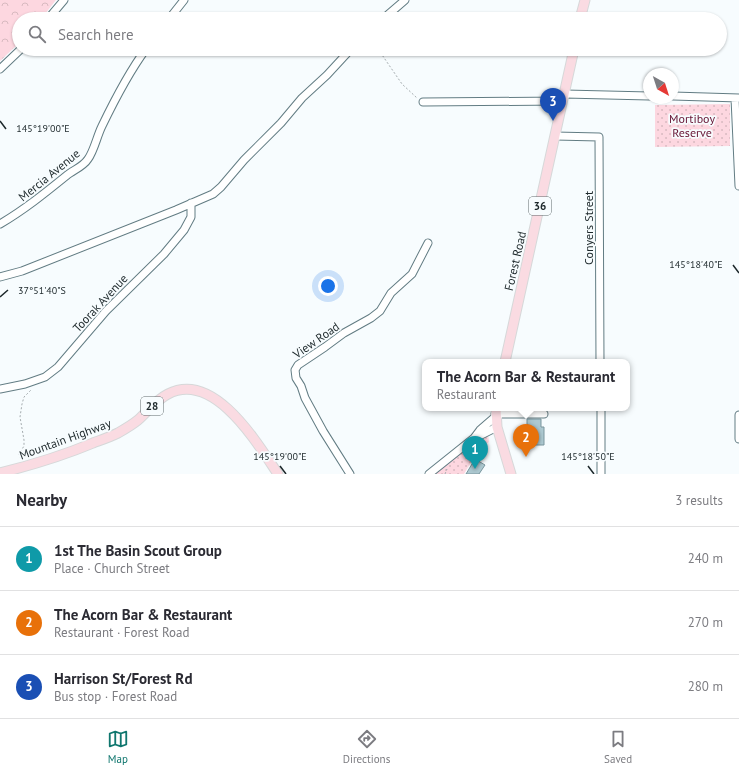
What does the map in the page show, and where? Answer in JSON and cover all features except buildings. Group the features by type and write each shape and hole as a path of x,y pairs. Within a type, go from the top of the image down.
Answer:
{"main road":[{"path":"581,12 584,0"},
{"name":"Forest Road","path":"506,359 573,56"},
{"name":"Mountain Highway","path":"0,472 48,460 116,434 138,419 160,398 177,390 187,389 196,390 209,395 234,416 246,428 278,474"},
{"path":"495,413 497,428 511,474"}],"street":[{"path":"54,12 64,0"},
{"path":"175,12 184,0"},
{"path":"391,12 405,0"},
{"path":"0,69 14,56"},
{"name":"Mercia Avenue","path":"0,224 28,207 68,174 86,162 90,157 99,132 114,101 141,56"},
{"path":"0,277 22,271 213,194 282,122 302,98 345,56"},
{"path":"423,102 643,96"},
{"path":"679,96 737,98 739,186"},
{"name":"Conyers Street","path":"555,136 598,137 600,359"},
{"name":"Toorak Avenue","path":"0,389 38,380 45,377 58,367 106,311 164,254 184,230 191,217 191,203"},
{"name":"View Road","path":"350,474 323,431 305,398 301,386 296,378 295,370 298,365 325,348 344,333 371,318 380,311 390,293 412,274 428,243"},
{"path":"601,411 601,474"},
{"path":"430,474 474,438 495,413 544,414"},
{"path":"739,415 739,439"},
{"path":"474,438 497,428"}],"path":[{"path":"383,56 408,91 423,102"},
{"path":"20,459 19,454 24,446 20,417 22,404 24,396 31,391 38,380"}],"green space":[{"path":"0,0 56,0 47,12 12,12 12,50 0,61"},
{"name":"Mortiboy Reserve","path":"730,104 730,146 655,147 655,105"},
{"path":"488,433 489,442 479,449 464,474 434,474 467,447"}],"place":[{"name":"Harrison St/Forest Rd","path":"553,121"},
{"name":"The Acorn Bar & Restaurant","path":"526,457"},
{"name":"1st The Basin Scout Group","path":"475,469"}]}
